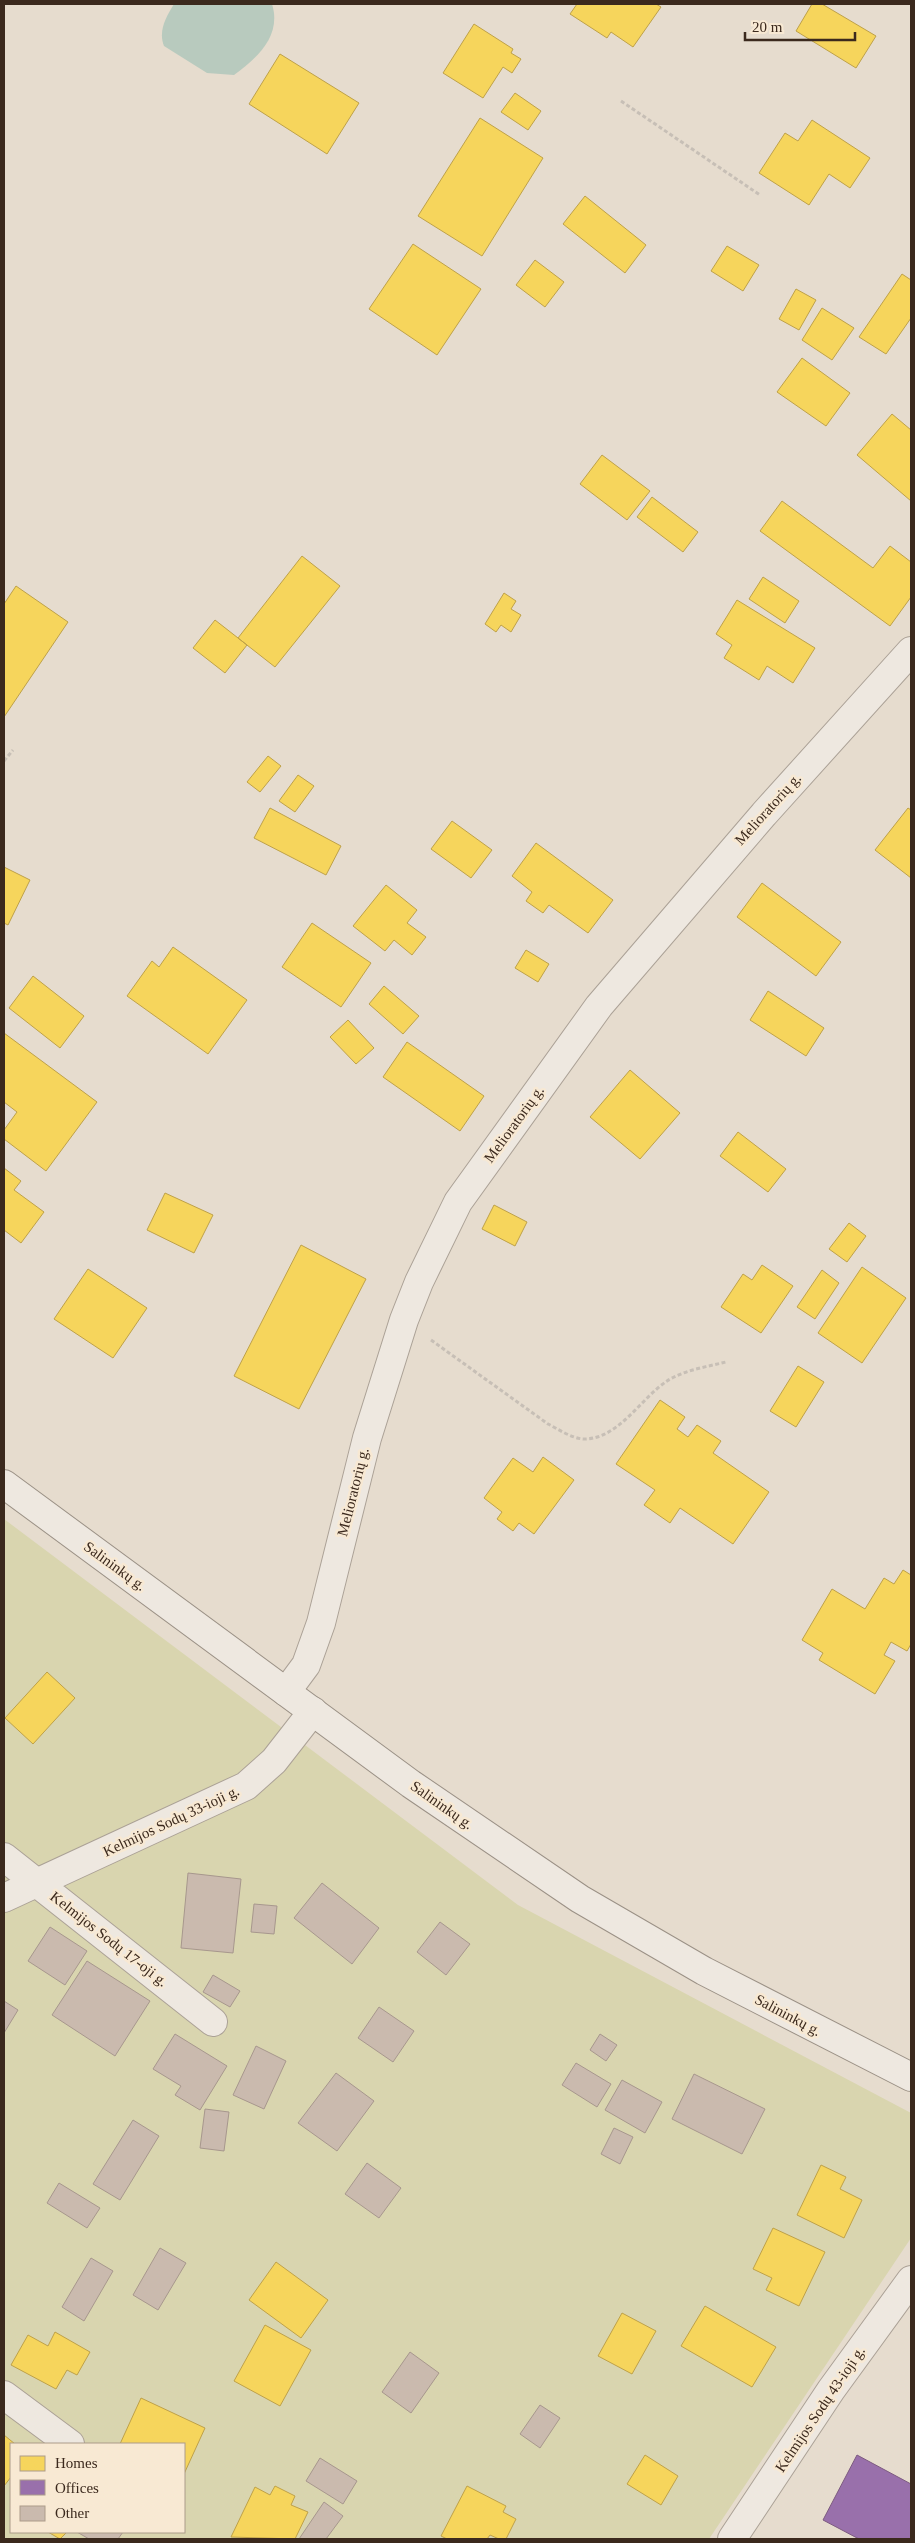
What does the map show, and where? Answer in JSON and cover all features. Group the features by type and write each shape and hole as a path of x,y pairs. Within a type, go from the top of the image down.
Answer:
{"street":[{"name":"Melioratorių g.","path":"286,1692 306,1665 321,1623 367,1438 404,1320 422,1274 458,1202 598,1006 764,814 911,651"},
{"name":"Salininkų g.","path":"4,1484 411,1784 580,1900 704,1971 911,2077"},
{"name":"Kelmijos Sodų 33-ioji g.","path":"4,1898 246,1786 274,1761 313,1711"},
{"name":"Kelmijos Sodų 17-oji g.","path":"4,1857 213,2022"},
{"name":"Kelmijos Sodų 43-ioji g.","path":"732,2539 831,2390 911,2280"},
{"path":"4,2395 69,2443"}],"path":[{"path":"620,101 760,195"},
{"path":"4,761 13,750"},
{"path":"404,1320 548,1424 567,1434 583,1439 612,1429 666,1381 681,1373 726,1362"}],"shaded area":[{"path":"174,4 272,4 274,26 259,54 234,75 207,73 164,46 162,30"},
{"path":"4,1519 518,1905 911,2113 911,2238 709,2539 4,2539"}],"building: Homes":[{"path":"577,4 656,4 661,7 633,47 611,32 607,38 570,14"},
{"path":"812,4 822,4 876,36 856,68 796,31"},
{"path":"474,24 513,49 511,53 521,59 512,73 503,67 483,98 443,73"},
{"path":"280,54 359,103 327,154 249,104"},
{"path":"515,93 541,111 528,130 501,112"},
{"path":"480,118 543,158 482,256 418,216"},
{"path":"812,120 870,158 850,188 829,174 809,205 759,173 785,133 798,141"},
{"path":"585,196 646,245 625,273 563,224"},
{"path":"413,244 481,289 437,355 369,309"},
{"path":"727,246 759,265 743,291 711,271"},
{"path":"535,260 564,282 545,307 516,285"},
{"path":"902,274 911,280 911,318 886,354 859,337"},
{"path":"796,289 816,300 799,330 779,319"},
{"path":"822,308 854,328 832,360 802,340"},
{"path":"802,358 850,393 826,426 777,392"},
{"path":"892,414 911,430 911,501 857,455"},
{"path":"602,455 650,491 627,520 580,484"},
{"path":"652,497 698,532 683,552 637,517"},
{"path":"782,501 873,568 890,546 911,562 911,597 890,626 760,531"},
{"path":"302,556 340,586 275,667 238,638"},
{"path":"763,577 799,601 785,623 749,599"},
{"path":"16,586 68,622 4,717 4,604"},
{"path":"504,593 516,601 511,609 521,615 511,632 501,625 496,632 485,624"},
{"path":"737,600 815,648 793,683 767,666 759,680 724,658 732,645 716,634"},
{"path":"215,620 247,645 225,673 193,648"},
{"path":"268,756 281,766 260,792 247,782"},
{"path":"298,775 314,786 295,812 279,801"},
{"path":"270,808 341,846 326,875 254,838"},
{"path":"908,808 911,810 911,878 875,850"},
{"path":"452,821 492,850 471,878 431,849"},
{"path":"536,843 613,900 588,933 549,905 543,913 526,901 532,892 512,876"},
{"path":"4,867 30,880 8,925 4,923"},
{"path":"762,883 841,942 816,976 737,917"},
{"path":"386,885 417,910 407,923 426,937 412,955 394,940 385,951 353,926"},
{"path":"312,923 371,963 341,1007 282,967"},
{"path":"173,947 247,1000 208,1054 127,996 152,961 159,967"},
{"path":"526,950 549,964 538,982 515,968"},
{"path":"33,976 84,1016 60,1048 9,1008"},
{"path":"384,986 419,1016 403,1034 369,1004"},
{"path":"768,991 824,1028 806,1056 750,1020"},
{"path":"348,1020 374,1048 356,1064 330,1037"},
{"path":"4,1033 97,1102 46,1171 4,1139 4,1130 17,1112 4,1102"},
{"path":"407,1042 484,1096 460,1131 383,1077"},
{"path":"630,1070 680,1113 640,1159 590,1117"},
{"path":"738,1132 786,1169 768,1192 720,1156"},
{"path":"4,1168 21,1181 14,1190 44,1212 21,1243 4,1230"},
{"path":"165,1193 213,1215 194,1253 147,1230"},
{"path":"494,1205 527,1222 515,1246 482,1229"},
{"path":"849,1223 866,1236 847,1262 829,1249"},
{"path":"301,1245 366,1279 299,1409 234,1376"},
{"path":"762,1265 793,1286 761,1333 721,1307 743,1274 752,1280"},
{"path":"862,1267 906,1298 862,1363 818,1333"},
{"path":"88,1269 147,1308 113,1358 54,1319"},
{"path":"822,1270 839,1283 815,1319 797,1307"},
{"path":"798,1366 824,1382 796,1427 770,1411"},
{"path":"660,1400 685,1417 677,1429 688,1437 697,1425 721,1441 713,1453 769,1492 733,1544 680,1508 670,1523 644,1505 655,1490 616,1464"},
{"path":"543,1457 574,1480 534,1534 519,1523 513,1531 497,1519 502,1512 484,1498 513,1458 533,1472"},
{"path":"903,1570 911,1575 911,1644 907,1651 891,1642 884,1655 895,1661 875,1694 819,1660 823,1653 802,1640 832,1589 865,1609 884,1578 894,1584"},
{"path":"47,1672 75,1698 33,1744 5,1718"},
{"path":"821,2165 846,2177 840,2189 862,2200 844,2238 797,2215"},
{"path":"773,2228 825,2252 799,2306 766,2290 772,2278 753,2269"},
{"path":"276,2262 328,2300 301,2338 249,2300"},
{"path":"705,2306 776,2347 752,2387 681,2346"},
{"path":"622,2313 656,2331 632,2374 598,2356"},
{"path":"265,2325 311,2350 280,2406 234,2381"},
{"path":"55,2332 90,2352 77,2375 67,2370 56,2389 11,2365 28,2335 48,2346"},
{"path":"141,2398 205,2428 185,2472 185,2443 120,2443"},
{"path":"4,2435 14,2443 10,2443 10,2478 4,2486"},
{"path":"645,2455 678,2476 661,2505 627,2484"},
{"path":"275,2486 295,2496 291,2505 308,2512 295,2539 231,2537 255,2487 270,2495"},
{"path":"467,2486 506,2506 503,2512 516,2519 506,2539 499,2539 490,2535 487,2539 447,2539 441,2536"},
{"path":"50,2533 66,2533 60,2539"}],"building: Offices":[{"path":"857,2455 911,2484 911,2539 859,2539 823,2520"}],"building: Other":[{"path":"188,1873 241,1879 233,1953 181,1948"},
{"path":"322,1883 379,1928 352,1964 294,1918"},
{"path":"254,1904 277,1906 274,1934 251,1932"},
{"path":"440,1922 470,1944 446,1975 417,1952"},
{"path":"50,1927 87,1951 65,1985 28,1961"},
{"path":"87,1961 150,2001 115,2056 52,2015"},
{"path":"213,1975 240,1991 230,2007 203,1992"},
{"path":"4,2001 18,2010 4,2033"},
{"path":"379,2007 414,2031 393,2062 358,2038"},
{"path":"175,2034 227,2066 200,2110 175,2095 181,2086 153,2069"},
{"path":"600,2034 617,2045 606,2061 590,2050"},
{"path":"256,2046 286,2061 264,2109 233,2095"},
{"path":"576,2063 611,2084 597,2107 562,2085"},
{"path":"336,2073 374,2101 337,2151 298,2123"},
{"path":"694,2074 765,2109 742,2154 672,2119"},
{"path":"622,2080 662,2102 645,2133 605,2110"},
{"path":"205,2109 229,2112 224,2151 200,2148"},
{"path":"133,2120 159,2136 120,2200 93,2184"},
{"path":"614,2128 633,2137 620,2164 601,2154"},
{"path":"367,2163 401,2188 379,2218 345,2194"},
{"path":"59,2183 100,2208 87,2228 47,2203"},
{"path":"160,2248 186,2263 158,2310 133,2295"},
{"path":"91,2258 113,2271 84,2321 62,2307"},
{"path":"410,2352 439,2373 411,2413 382,2392"},
{"path":"540,2405 560,2418 540,2448 520,2434"},
{"path":"320,2458 357,2481 343,2504 306,2481"},
{"path":"324,2502 343,2516 326,2539 299,2539"},
{"path":"79,2533 122,2533 118,2539 89,2539"}]}
